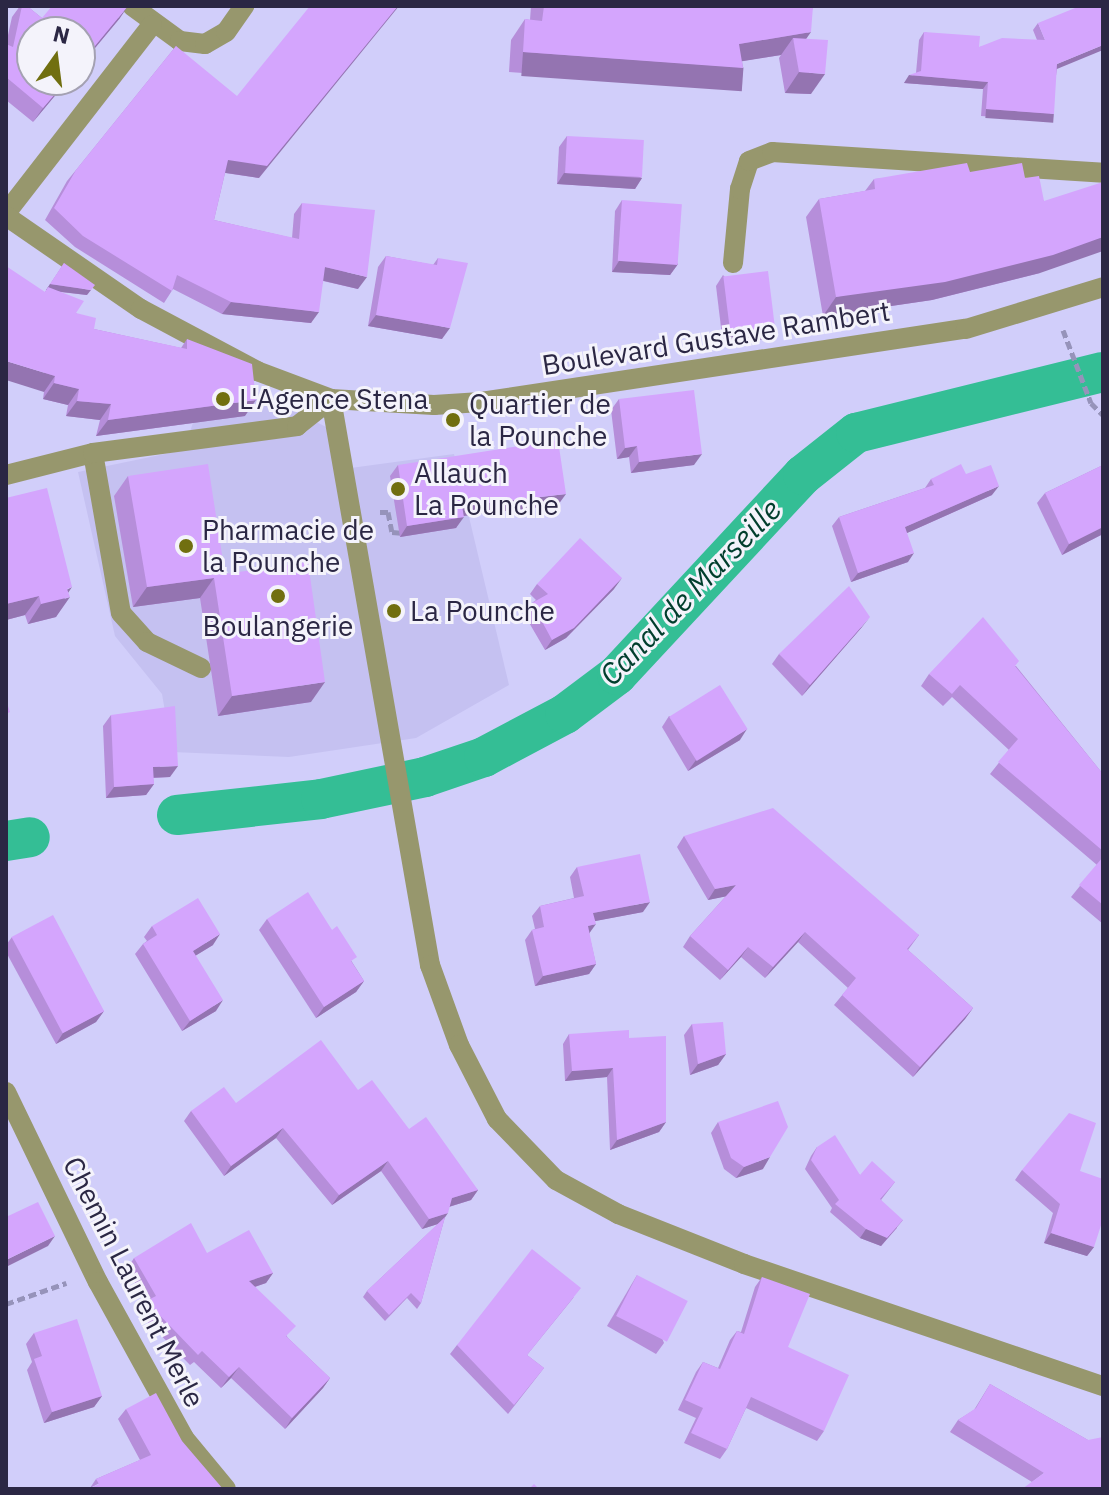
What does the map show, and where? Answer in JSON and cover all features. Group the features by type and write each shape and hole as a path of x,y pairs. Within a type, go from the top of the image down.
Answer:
{"street":[{"path":"132,6 152,25 180,41 205,44 226,32 244,6"},
{"path":"6,215 152,25"},
{"path":"733,263 740,189 749,161 772,152 1103,173"},
{"name":"Boulevard Gustave Rambert","path":"6,215 141,309 257,371 331,399 434,405 481,402 966,329 1103,287"},
{"path":"6,475 93,453 297,426 331,399 398,800 430,965 459,1045 497,1119 556,1180 618,1214 744,1264 1103,1386"},
{"path":"93,453 121,613 147,642 201,668"},
{"name":"Chemin Laurent Merle","path":"6,1092 93,1274 184,1438 226,1489"}],"path":[{"path":"1073,357 1091,403 1103,415"},
{"path":"378,512 388,512 392,532 413,532"},
{"path":"6,1304 93,1274"}],"shaded area":[{"path":"211,368 328,428 336,470 454,454 509,685 416,738 289,757 172,752 162,694 115,636 78,472 184,450"}],"building":[{"path":"22,6 27,6 40,16 20,16"},
{"path":"52,6 128,6 96,45 96,16 44,16"},
{"path":"310,6 398,6 267,166 228,160 214,220 299,239 302,203 375,210 367,277 325,267 319,312 231,302 177,275 172,291 83,236 54,208 76,170 176,46 237,96"},
{"path":"544,6 813,6 811,32 739,44 743,68 523,52 525,19 542,21"},
{"path":"1080,6 1103,6 1103,45 1057,64 1054,114 986,109 988,82 909,75 921,71 924,32 980,36 979,47 1002,38 1045,40 1038,23"},
{"path":"16,33 16,85 6,77 6,44 13,47"},
{"path":"793,38 828,40 825,74 799,72"},
{"path":"29,96 53,96 43,108"},
{"path":"567,136 644,140 642,177 565,173"},
{"path":"967,163 970,172 1022,163 1025,178 1039,176 1044,201 1103,182 1103,237 1053,255 945,282 836,297 819,199 875,189 874,179"},
{"path":"622,200 682,204 678,265 618,261"},
{"path":"386,256 437,265 438,258 468,263 450,328 376,315"},
{"path":"64,263 95,285 91,290 50,284"},
{"path":"6,266 45,292 48,287 84,301 76,313 96,318 94,329 187,349 187,339 252,364 256,400 108,420 111,404 77,401 79,389 54,383 55,376 6,361"},
{"path":"768,271 775,329 730,334 723,276"},
{"path":"694,390 702,454 639,462 637,446 625,448 619,399"},
{"path":"558,440 566,494 462,506 464,517 407,526 398,465"},
{"path":"208,464 225,574 308,562 325,682 232,696 214,578 147,587 128,476"},
{"path":"961,464 966,474 991,465 999,486 905,527 914,553 858,573 839,517 934,485 931,479"},
{"path":"1103,465 1103,527 1069,544 1045,493"},
{"path":"47,488 72,587 67,589 70,597 41,604 39,596 6,604 6,498"},
{"path":"580,538 622,578 574,628 552,640 532,603 548,594 537,584"},
{"path":"849,586 870,617 810,685 779,654"},
{"path":"983,617 1019,661 1015,666 1103,774 1103,851 998,762 1018,739 960,685 952,694 929,674"},
{"path":"720,685 748,729 697,761 669,717"},
{"path":"175,706 178,766 153,767 154,784 114,787 111,715"},
{"path":"773,808 919,935 907,949 973,1008 920,1067 842,995 856,978 805,932 773,967 748,947 728,970 690,936 736,885 715,889 684,836"},
{"path":"640,854 650,902 593,913 596,924 588,926 596,964 543,976 532,930 544,927 540,906 584,896 577,867"},
{"path":"1103,857 1103,905 1079,885"},
{"path":"308,892 332,930 337,926 357,957 351,961 364,981 324,1007 267,919"},
{"path":"198,898 220,934 193,951 223,1000 190,1021 143,944 157,935 152,926"},
{"path":"53,915 104,1011 63,1033 12,937"},
{"path":"723,1022 726,1054 698,1064 692,1024"},
{"path":"629,1030 629,1038 666,1036 666,1122 617,1140 613,1068 572,1071 569,1034"},
{"path":"321,1040 358,1090 372,1080 409,1129 426,1117 478,1190 452,1198 448,1213 429,1219 388,1161 339,1195 283,1128 231,1166 191,1111 224,1087 236,1103"},
{"path":"778,1101 788,1127 770,1157 744,1167 731,1158 718,1122"},
{"path":"1069,1113 1096,1123 1080,1171 1103,1179 1103,1219 1094,1247 1051,1233 1060,1204 1022,1170"},
{"path":"835,1135 860,1175 872,1161 895,1182 880,1199 903,1220 887,1238 866,1229 835,1204 839,1200 811,1160 817,1147"},
{"path":"38,1202 55,1236 6,1260 6,1217"},
{"path":"445,1217 421,1303 411,1293 389,1315 367,1291"},
{"path":"191,1223 207,1253 249,1230 273,1273 249,1281 296,1326 286,1336 330,1378 292,1418 239,1367 229,1377 202,1351 198,1355 146,1301 156,1296 134,1258"},
{"path":"532,1249 581,1288 527,1355 544,1368 514,1405 457,1345"},
{"path":"637,1275 688,1301 667,1342 616,1316"},
{"path":"762,1277 810,1294 788,1347 849,1375 824,1431 751,1397 727,1449 691,1433 703,1408 685,1400 703,1362 720,1369 737,1331 744,1334"},
{"path":"77,1319 102,1396 52,1412 34,1359 42,1356 34,1333"},
{"path":"990,1384 1088,1440 1103,1437 1103,1489 1022,1489 1044,1473 958,1420 976,1408"},
{"path":"156,1393 182,1441 223,1489 88,1489 99,1484 96,1479 151,1455 126,1409"}],"waterway":[{"name":"Canal de Marseille","path":"177,815 321,799 425,777 484,757 565,714 617,675 803,475 856,433 1103,372"},
{"name":"Canal de Marseille","path":"6,841 30,837"}],"place":[{"name":"L'Agence Stena","path":"223,399"},
{"name":"Quartier de la Pounche","path":"453,420"},
{"name":"Allauch La Pounche","path":"398,489"},
{"name":"Pharmacie de la Pounche","path":"186,546"},
{"name":"Boulangerie","path":"278,596"},
{"name":"La Pounche","path":"394,611"}]}
